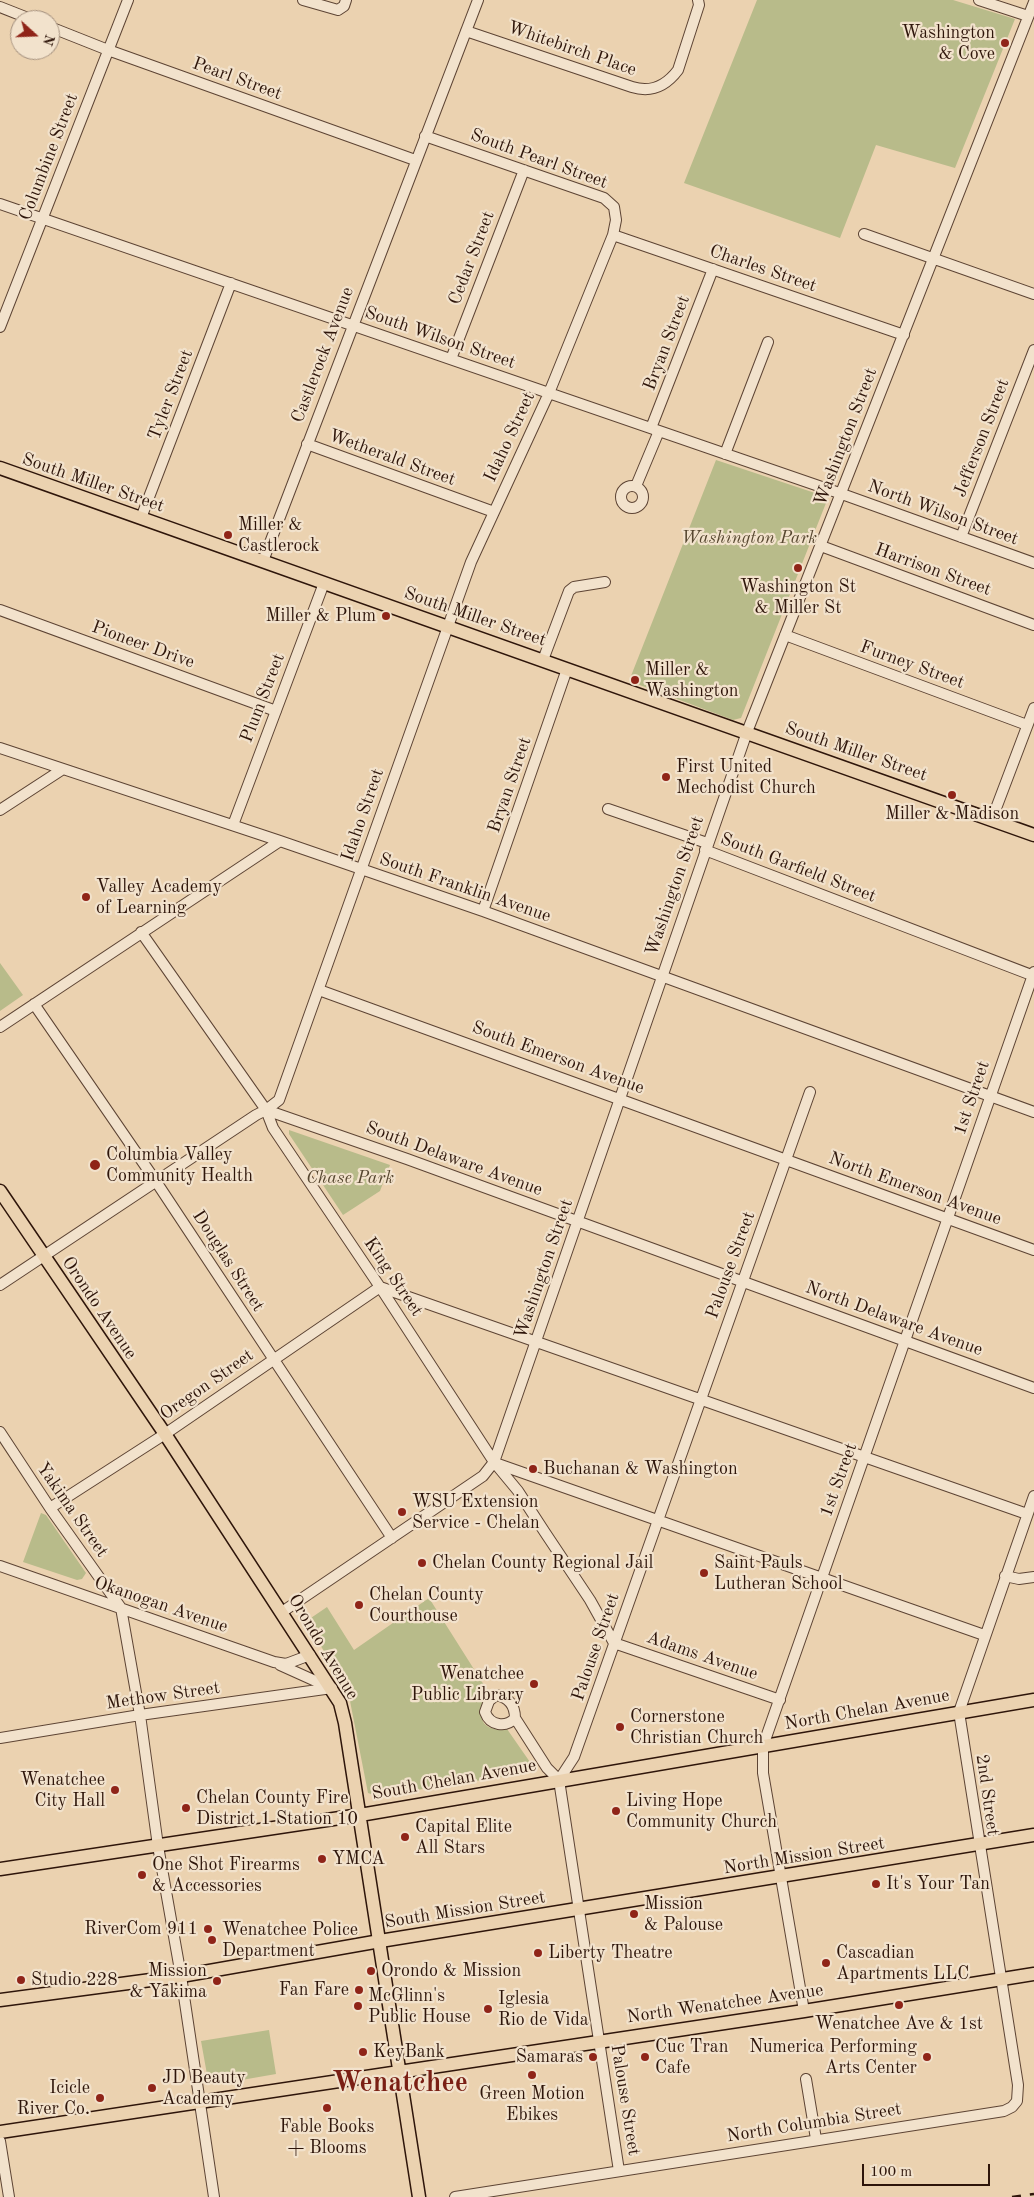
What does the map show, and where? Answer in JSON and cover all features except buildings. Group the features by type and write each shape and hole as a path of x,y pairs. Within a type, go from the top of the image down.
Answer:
{"main road":[{"name":"South Miller Street","path":"0,468 1034,835"},
{"name":"Orondo Avenue","path":"0,1191 165,1434 340,1703 360,1814 419,2197"},
{"name":"North Chelan Avenue","path":"559,1780 1034,1700"},
{"name":"South Chelan Avenue","path":"0,1869 360,1814 559,1780"},
{"name":"North Mission Street","path":"579,1909 1034,1835"},
{"name":"South Mission Street","path":"0,2000 181,1976 579,1909"},
{"name":"North Wenatchee Avenue","path":"0,2132 599,2040 804,2011 1034,1974"}],"street":[{"name":"Columbine Street","path":"0,327 128,0"},
{"path":"303,0 338,10 344,6 346,0"},
{"path":"425,136 478,0"},
{"name":"Whitebirch Place","path":"466,31 637,88 654,89 665,83 678,70 699,5 698,0"},
{"path":"979,0 1028,16"},
{"name":"Washington Street","path":"282,1612 483,1476 494,1462 537,1342 661,975 747,732 1034,2"},
{"name":"Pearl Street","path":"60,31 414,160"},
{"name":"Castlerock Avenue","path":"263,561 414,160 425,136"},
{"name":"South Pearl Street","path":"425,136 604,198 614,207 616,220 612,235"},
{"name":"Cedar Street","path":"451,359 524,170"},
{"name":"South Wilson Street","path":"0,204 842,494"},
{"path":"864,234 1034,294"},
{"name":"Charles Street","path":"612,235 904,335"},
{"name":"Idaho Street","path":"0,1285 155,1180 279,1100 471,562 549,393 612,235"},
{"name":"Bryan Street","path":"636,486 713,269"},
{"name":"Tyler Street","path":"141,518 231,283"},
{"path":"725,454 768,342"},
{"name":"Jefferson Street","path":"961,537 1034,350"},
{"name":"Wetherald Street","path":"307,444 494,512"},
{"name":"North Wilson Street","path":"842,494 1034,563"},
{"name":"Harrison Street","path":"821,546 1034,625"},
{"path":"543,660 568,591 574,587 605,582"},
{"name":"Plum Street","path":"233,825 324,583"},
{"name":"Pioneer Drive","path":"0,610 276,711"},
{"name":"Furney Street","path":"785,635 1027,725"},
{"name":"Bryan Street","path":"483,911 568,669"},
{"path":"992,819 1034,708"},
{"name":"South Franklin Avenue","path":"0,748 280,840 483,911 831,1036 1034,1112"},
{"path":"0,810 64,769"},
{"name":"South Garfield Street","path":"608,809 880,917 1034,974"},
{"path":"0,1027 280,840"},
{"name":"King Street","path":"141,932 266,1110 273,1128 380,1286 494,1462 528,1507 590,1600 614,1643"},
{"name":"1st Street","path":"804,2011 762,1767 763,1746 1034,974"},
{"name":"South Emerson Avenue","path":"319,990 786,1158"},
{"name":"Douglas Street","path":"34,1004 155,1180 392,1538"},
{"name":"Palouse Street","path":"620,2171 559,1780 574,1758 699,1400 810,1092"},
{"name":"South Delaware Avenue","path":"266,1110 408,1158 743,1281"},
{"name":"North Emerson Avenue","path":"786,1158 1034,1250"},
{"name":"North Delaware Avenue","path":"743,1281 1034,1388"},
{"path":"380,1286 1027,1514"},
{"name":"Oregon Street","path":"50,1508 165,1434 380,1286"},
{"name":"Yakima Street","path":"0,1432 50,1508 121,1608 140,1715 158,1846 181,1976 198,2103 214,2197"},
{"path":"494,1462 984,1635"},
{"name":"2nd Street","path":"1012,2107 1018,2097 1018,2085 978,1845 959,1712 984,1635 1034,1496"},
{"name":"Okanogan Avenue","path":"0,1566 274,1662 286,1664 310,1655"},
{"path":"1006,1576 1019,1578 1034,1577"},
{"name":"Adams Avenue","path":"614,1643 780,1700"},
{"path":"274,1662 332,1688"},
{"name":"Methow Street","path":"0,1738 140,1715 332,1688"},
{"path":"515,1718 547,1768 559,1780"},
{"path":"806,2079 816,2139"},
{"name":"North Columbia Street","path":"455,2197 1004,2111 1012,2107"},
{"path":"0,2141 9,2197"}],"green space":[{"path":"757,0 953,0 1015,19 955,168 876,145 840,238 684,183"},
{"name":"Washington Park","path":"716,460 824,496 826,503 741,718 733,720 629,681"},
{"path":"0,963 23,995 0,1011"},
{"name":"Chase Park","path":"289,1130 390,1165 380,1191 343,1215 289,1134"},
{"path":"41,1513 46,1515 86,1573 82,1579 77,1580 23,1562"},
{"path":"429,1598 489,1693 483,1707 483,1722 491,1728 507,1729 532,1765 529,1773 377,1796 368,1793 350,1701 343,1680 305,1622 327,1607 354,1650"},
{"path":"269,2030 276,2074 213,2085 208,2080 201,2041"}],"railway":[{"path":"1012,2197 1034,2194"}],"place":[{"name":"Washington & Cove","path":"1005,43"},
{"name":"Miller & Castlerock","path":"228,535"},
{"name":"Washington St & Miller St","path":"798,568"},
{"name":"Miller & Plum","path":"386,616"},
{"name":"Miller & Washington","path":"635,680"},
{"name":"First United Mechodist Church","path":"666,777"},
{"name":"Miller & Madison","path":"952,795"},
{"name":"Valley Academy of Learning","path":"86,897"},
{"name":"Columbia Valley Community Health","path":"95,1165"},
{"name":"Buchanan & Washington","path":"533,1469"},
{"name":"WSU Extension Service - Chelan","path":"402,1512"},
{"name":"Chelan County Regional Jail","path":"422,1563"},
{"name":"Saint Pauls Lutheran School","path":"704,1573"},
{"name":"Chelan County Courthouse","path":"359,1605"},
{"name":"Wenatchee Public Library","path":"534,1684"},
{"name":"Cornerstone Christian Church","path":"620,1727"},
{"name":"Wenatchee City Hall","path":"115,1790"},
{"name":"Chelan County Fire District 1 Station 10","path":"186,1808"},
{"name":"Living Hope Community Church","path":"616,1811"},
{"name":"Capital Elite All Stars","path":"405,1837"},
{"name":"YMCA","path":"322,1859"},
{"name":"One Shot Firearms & Accessories","path":"142,1875"},
{"name":"It's Your Tan","path":"876,1884"},
{"name":"Mission & Palouse","path":"634,1914"},
{"name":"RiverCom 911","path":"208,1929"},
{"name":"Wenatchee Police Department","path":"212,1940"},
{"name":"Liberty Theatre","path":"538,1953"},
{"name":"Cascadian Apartments LLC","path":"826,1963"},
{"name":"Orondo & Mission","path":"371,1971"},
{"name":"Studio 228","path":"21,1980"},
{"name":"Mission & Yakima","path":"217,1981"},
{"name":"Fan Fare","path":"359,1990"},
{"name":"Wenatchee Ave & 1st","path":"899,2005"},
{"name":"McGlinn's Public House","path":"358,2006"},
{"name":"Iglesia Rio de Vida","path":"488,2009"},
{"name":"KeyBank","path":"363,2052"},
{"name":"Samaras","path":"593,2057"},
{"name":"Cuc Tran Cafe","path":"645,2057"},
{"name":"Numerica Performing Arts Center","path":"927,2057"},
{"name":"Green Motion Ebikes","path":"532,2075"},
{"name":"JD Beauty Academy","path":"152,2088"},
{"name":"Icicle River Co.","path":"100,2098"},
{"name":"Fable Books + Blooms","path":"327,2108"}],"district":[{"name":"Wenatchee","path":"400,2084"}]}
